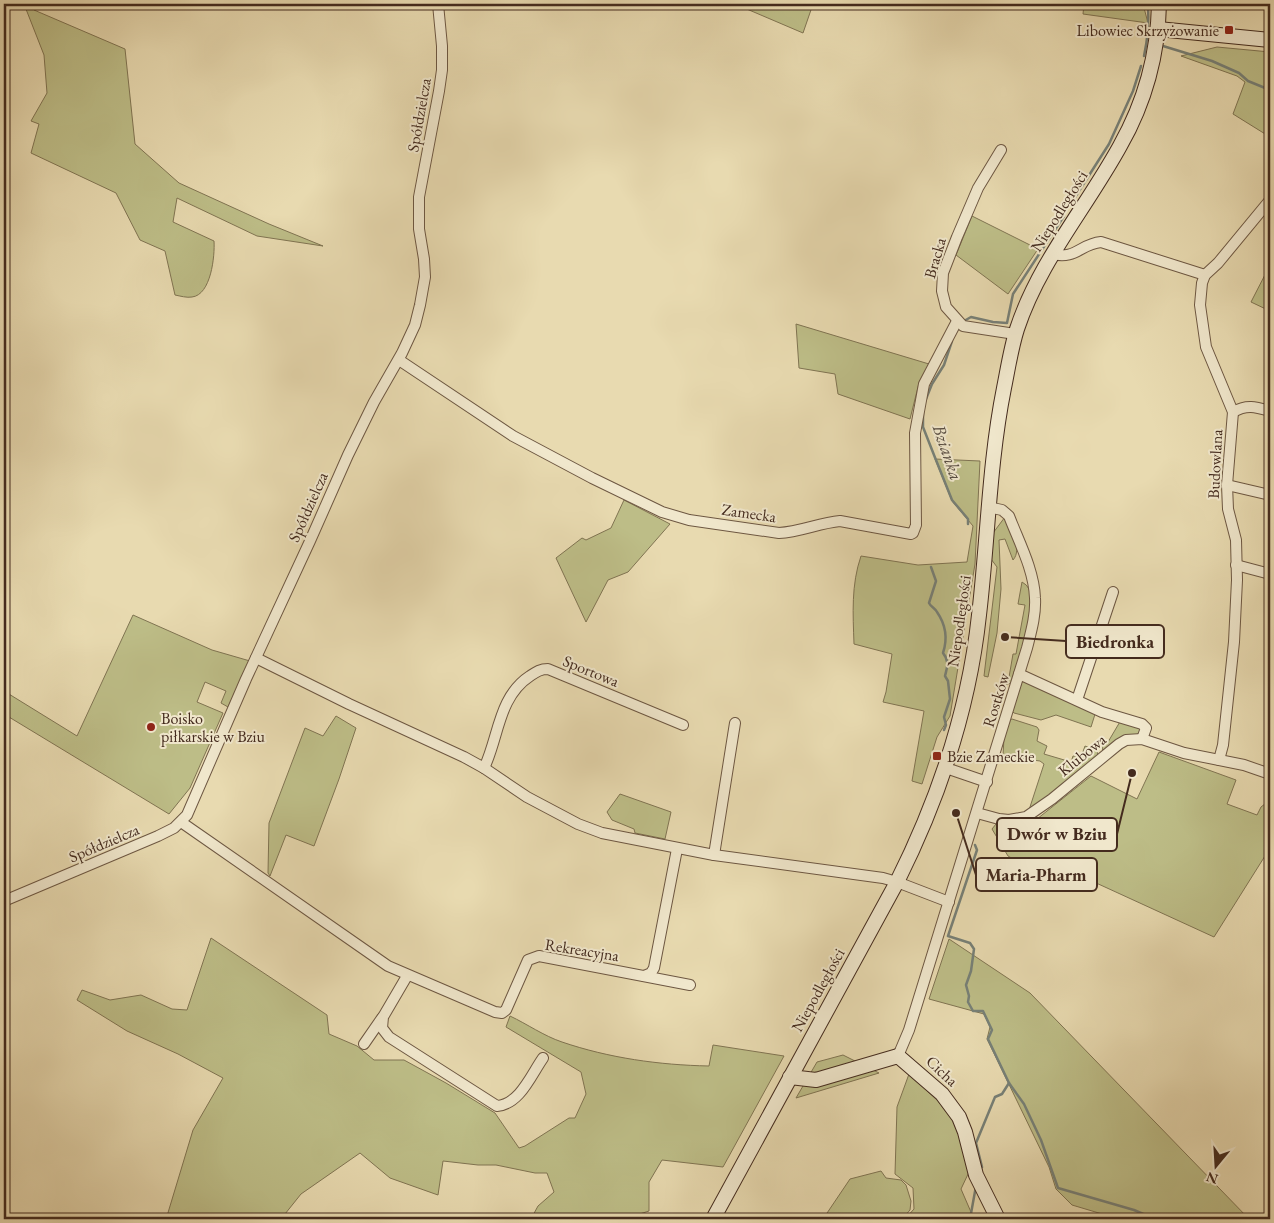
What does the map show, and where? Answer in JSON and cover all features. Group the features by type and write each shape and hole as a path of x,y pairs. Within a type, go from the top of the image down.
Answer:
{"street":[{"name":"Spółdzielcza","path":"4,901 158,836 174,828 187,815 348,455 374,402 399,360 415,325 425,277 419,229 419,197 442,70 438,4"},
{"name":"Niepodległości","path":"713,1219 897,882 922,829 946,768 961,713 974,648 979,616 997,423 1015,334 1028,298 1052,254 1098,183 1127,133 1148,79 1158,29 1159,4"},
{"path":"1158,29 1270,40"},
{"name":"Bracka","path":"957,321 946,307 942,291 943,273 978,188 1001,150"},
{"path":"1052,254 1069,256 1094,243 1101,242 1205,275 1218,263 1270,200"},
{"name":"Budowlana","path":"1205,275 1200,305 1206,347 1234,412 1227,485 1228,509 1236,540 1234,642 1223,745 1219,760"},
{"name":"Zamecka","path":"399,360 513,436 592,478 674,517 779,533 793,532 840,521 911,534 916,525 915,433 924,384 957,321"},
{"path":"957,321 963,326 1015,334"},
{"path":"1234,412 1242,407 1250,406 1270,411"},
{"path":"1227,485 1270,495"},
{"name":"Rostków","path":"898,1056 910,1030 987,782 1027,648 1035,611 1033,584 1009,516 1002,510 988,507"},
{"path":"1236,565 1270,574"},
{"path":"1077,700 1113,592"},
{"path":"256,658 349,704 464,757 528,797 578,824 602,832 714,855 883,878 950,902"},
{"name":"Sportowa","path":"484,768 492,749 499,722 510,696 521,682 542,669 548,669 683,725"},
{"path":"1019,674 1102,712 1144,725 1145,731 1142,740"},
{"path":"714,855 735,723"},
{"name":"Klubowa","path":"977,813 999,819 1026,817 1052,799 1126,740 1142,740 1270,774"},
{"path":"946,768 987,782"},
{"name":"Rekreacyjna","path":"181,822 388,966 407,976 495,1012 502,1013 506,1010 528,960 539,956 690,985"},
{"path":"644,976 652,973 654,968 677,848"},
{"path":"364,1044 383,1017 407,976"},
{"path":"383,1017 382,1028 389,1037 497,1106 504,1105 515,1099 543,1058"},
{"path":"790,1078 816,1080 898,1056"},
{"name":"Cicha","path":"898,1056 942,1094 959,1117 965,1132 976,1175 998,1219"}],"green space":[{"path":"24,4 32,4 34,10 125,49 135,144 179,183 323,246 257,236 177,198 173,222 214,241 214,248 210,274 204,290 192,297 175,295 165,251 140,240 116,193 31,153 39,124 31,121 47,93 44,55"},
{"path":"735,4 813,4 803,33"},
{"path":"1084,4 1143,4 1148,23 1083,14"},
{"path":"1217,47 1270,52 1270,137 1233,114 1245,82 1237,76 1181,56"},
{"path":"972,216 1038,249 1008,294 956,255"},
{"path":"1270,265 1270,311 1251,302"},
{"path":"796,324 929,364 919,383 910,419 838,394 835,374 799,368"},
{"path":"935,459 980,461 975,564 950,716 937,737 922,784 912,781 924,711 883,702 892,654 854,644 853,600 861,556 918,565 967,562 973,526 952,501"},
{"path":"624,500 670,524 628,572 608,580 586,622 556,558 582,538 586,540 611,528"},
{"path":"1005,517 1015,539 1017,550 1013,560 1005,539 999,540 1001,589 997,633 988,677 984,676 997,567 991,559 993,533"},
{"path":"1022,582 1029,589 1032,600 1031,614 1024,645 1011,683 1005,685 1008,683 1013,654 1016,654 1025,605 1018,604"},
{"path":"133,615 212,650 250,661 228,707 221,703 226,691 205,682 197,702 223,713 190,788 169,814 4,714 4,691 77,736"},
{"path":"1025,680 1096,711 1091,727 1056,715 1041,720 1014,713 1012,711 1022,682"},
{"path":"336,716 356,728 314,846 286,835 270,876 268,873 269,823 305,728 323,736"},
{"path":"1012,719 1037,727 1039,730 1037,741 1047,746 1044,754 1071,762 1073,756 1081,757 1085,746 1097,751 1098,757 1029,810 1044,764 1040,761 1003,756 1004,737 1009,720"},
{"path":"1121,720 1142,726 1139,735 1103,751 1103,742 1108,742"},
{"path":"1159,752 1236,780 1227,804 1257,815 1261,807 1270,800 1270,848 1214,937 1070,871 1022,864 1008,856 992,829 996,824 1019,825 1037,819 1091,776 1137,799"},
{"path":"620,794 671,812 665,839 635,833 634,829 612,820 607,812"},
{"path":"211,938 327,1015 329,1034 357,1046 374,1060 404,1060 495,1113 519,1148 569,1118 575,1118 586,1094 581,1072 506,1027 510,1016 562,1042 634,1060 709,1066 713,1045 784,1056 723,1167 662,1160 649,1182 649,1211 624,1219 533,1219 532,1217 538,1206 554,1192 547,1173 535,1173 496,1165 443,1161 438,1195 390,1178 360,1153 301,1194 281,1219 168,1219 167,1216 193,1130 223,1078 178,1054 127,1031 77,1000 82,990 110,1000 141,995 172,1009 187,1010"},
{"path":"949,939 1030,993 1249,1219 1119,1219 1072,1205 1056,1189 1049,1167 987,1039 990,1027 984,1014 929,999"},
{"path":"843,1055 879,1073 796,1098 817,1062"},
{"path":"909,1074 938,1101 956,1124 969,1172 961,1189 974,1219 905,1219 914,1209 913,1188 895,1174 897,1107"},
{"path":"881,1171 886,1178 901,1180 906,1185 911,1201 910,1210 902,1219 823,1219 850,1179"}],"waterway":[{"name":"Bzianka","path":"1144,56 1148,30 1148,4"},
{"path":"1163,46 1212,61 1239,73 1248,81 1270,90"},
{"name":"Bzianka","path":"1072,202 1109,144 1133,91 1141,66"},
{"name":"Bzianka","path":"964,321 971,317 1007,323 1013,294 1064,216"},
{"name":"Bzianka","path":"926,399 932,384 944,365 952,341"},
{"name":"Bzianka","path":"923,412 923,427 952,500 968,519 968,524"},
{"name":"Bzianka","path":"931,567 936,581 929,603 940,617 946,637 943,653 947,662 945,676 948,681 950,699 944,717 946,725 944,730"},
{"name":"Bzianka","path":"975,845 977,850 948,936 970,943 974,949 971,971 966,985 969,996 968,1002 973,1011 983,1011 992,1030 988,1039 1009,1083 1002,1094 995,1097 976,1143 982,1167"},
{"path":"1009,1083 1024,1104 1041,1140 1058,1188 1134,1210 1155,1219"},
{"name":"Bzianka","path":"970,1219 976,1186"}],"place":[{"name":"Libowiec Skrzyżowanie","path":"1229,30"},
{"name":"Biedronka","path":"1005,637"},
{"name":"Boisko piłkarskie w Bziu","path":"151,727"},
{"name":"Bzie Zameckie","path":"937,756"},
{"name":"Dwór w Bziu","path":"1132,773"},
{"name":"Maria-Pharm","path":"956,813"}]}
